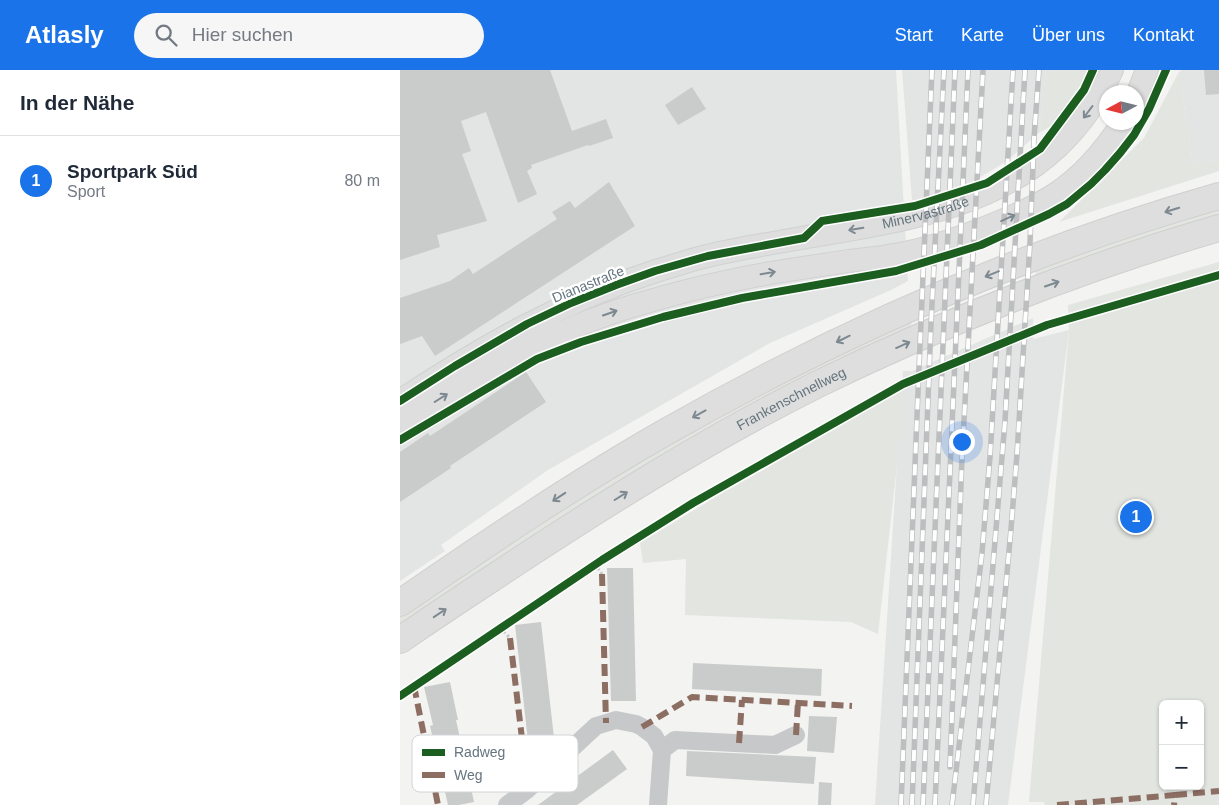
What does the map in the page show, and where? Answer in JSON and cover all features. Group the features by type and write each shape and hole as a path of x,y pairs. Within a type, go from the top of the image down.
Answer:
{"highway":[{"path":"400,603 549,504 630,453 711,407 822,349 901,312 1037,256 1219,196"},
{"name":"Frankenschnellweg","path":"400,640 551,539 653,475 818,384 903,344 1039,288 1157,247 1219,228"}],"main road":[{"name":"Minervastraße","path":"804,238 875,226 936,212 966,202 1002,186 1023,174 1046,157 1067,136 1091,108 1112,70"},
{"path":"1141,85 1147,70"},
{"path":"400,425 500,363 565,331 619,310 666,296 736,280 800,268 913,252 972,233 1026,210 1054,195 1096,158 1118,130"},
{"name":"Dianastraße","path":"400,401 505,336 549,313 593,294 647,274 700,258 804,238"}],"street":[{"path":"578,742 596,726 616,720 636,724 654,736 662,750 658,805"},
{"path":"662,750 675,740 775,745 796,735"},
{"path":"507,805 523,792"}],"path":[{"path":"595,564 602,574"},
{"path":"500,628 510,638"}],"shaded area":[{"path":"400,70 896,70 908,281 770,343 548,470 441,545 445,551 400,581"},
{"path":"902,70 1046,70 1040,132 1007,161 977,179 950,192 912,200"},
{"path":"1046,70 1088,70 1080,87 1056,124 1040,132"},
{"path":"1182,70 1219,70 1219,160 1193,164 1179,72"},
{"path":"1179,72 1193,164 1219,160 1219,171 1059,222 1144,138"},
{"path":"1219,207 1219,220 1035,280 1036,267"},
{"path":"1219,262 1219,805 1045,805 1044,802 1029,802 1069,330 1068,305"},
{"path":"1033,318 1033,339 1069,330 1008,805 875,805 903,371 912,371"},
{"path":"912,319 910,331 400,629 400,616 528,529 717,414"},
{"path":"902,391 897,465 878,634 851,622 685,615 686,559 643,563 640,543 719,495"}],"building":[{"path":"400,70 550,70 572,131 606,119 613,138 531,165 532,168 527,171 537,194 518,203 486,112 461,121 471,151 462,154 487,221 437,235 440,247 400,260"},
{"path":"1204,70 1219,70 1219,94 1206,95"},
{"path":"692,87 706,109 678,125 665,105"},
{"path":"609,182 635,226 435,356 422,336 400,344 400,298 450,281 469,268 473,274 557,219 552,212 570,201 575,208"},
{"path":"526,372 546,402 400,502 400,452 428,433 430,436"},
{"path":"607,568 633,568 636,701 611,701"},
{"path":"541,622 554,735 527,735 515,625"},
{"path":"693,663 822,669 821,696 692,689"},
{"path":"450,682 459,735 432,735 430,726 433,725 424,687"},
{"path":"809,716 837,717 834,753 807,751"},
{"path":"613,750 627,769 577,805 538,805 556,792 578,792 578,776"},
{"path":"687,751 816,757 814,784 686,776"},
{"path":"819,782 832,783 831,805 818,805"},
{"path":"445,792 472,792 474,802 448,805"}],"railway":[{"path":"901,805 932,70"},
{"path":"912,805 931,324 944,70"},
{"path":"923,805 955,70"},
{"path":"935,805 968,70"},
{"path":"950,767 962,458 983,70"},
{"path":"952,805 982,553 990,457 1013,70"},
{"path":"973,805 1005,421 1025,70"},
{"path":"986,805 1017,454 1039,70"}],"marked path":[{"path":"602,574 606,723"},
{"path":"510,638 522,735"},
{"path":"414,686 424,735"},
{"path":"642,727 692,697 852,706"},
{"path":"739,743 742,700"},
{"path":"796,735 798,702"},
{"path":"1175,795 1219,791"},
{"path":"435,792 438,805"},
{"path":"1057,805 1175,795 1174,805"}],"cycle path":[{"path":"400,401 527,324 571,303 616,285 655,271 708,256 804,238 822,221 915,206 987,183 1040,149 1084,90 1093,70"},
{"path":"400,440 537,359 581,342 663,317 742,298 896,271 981,245 1049,214 1067,204 1091,184 1120,153 1134,135 1149,109 1166,70"},
{"path":"400,696 602,560 693,503 903,384 1047,325 1219,275"}],"place":[{"name":"Sportpark Süd","path":"1136,517"}]}
